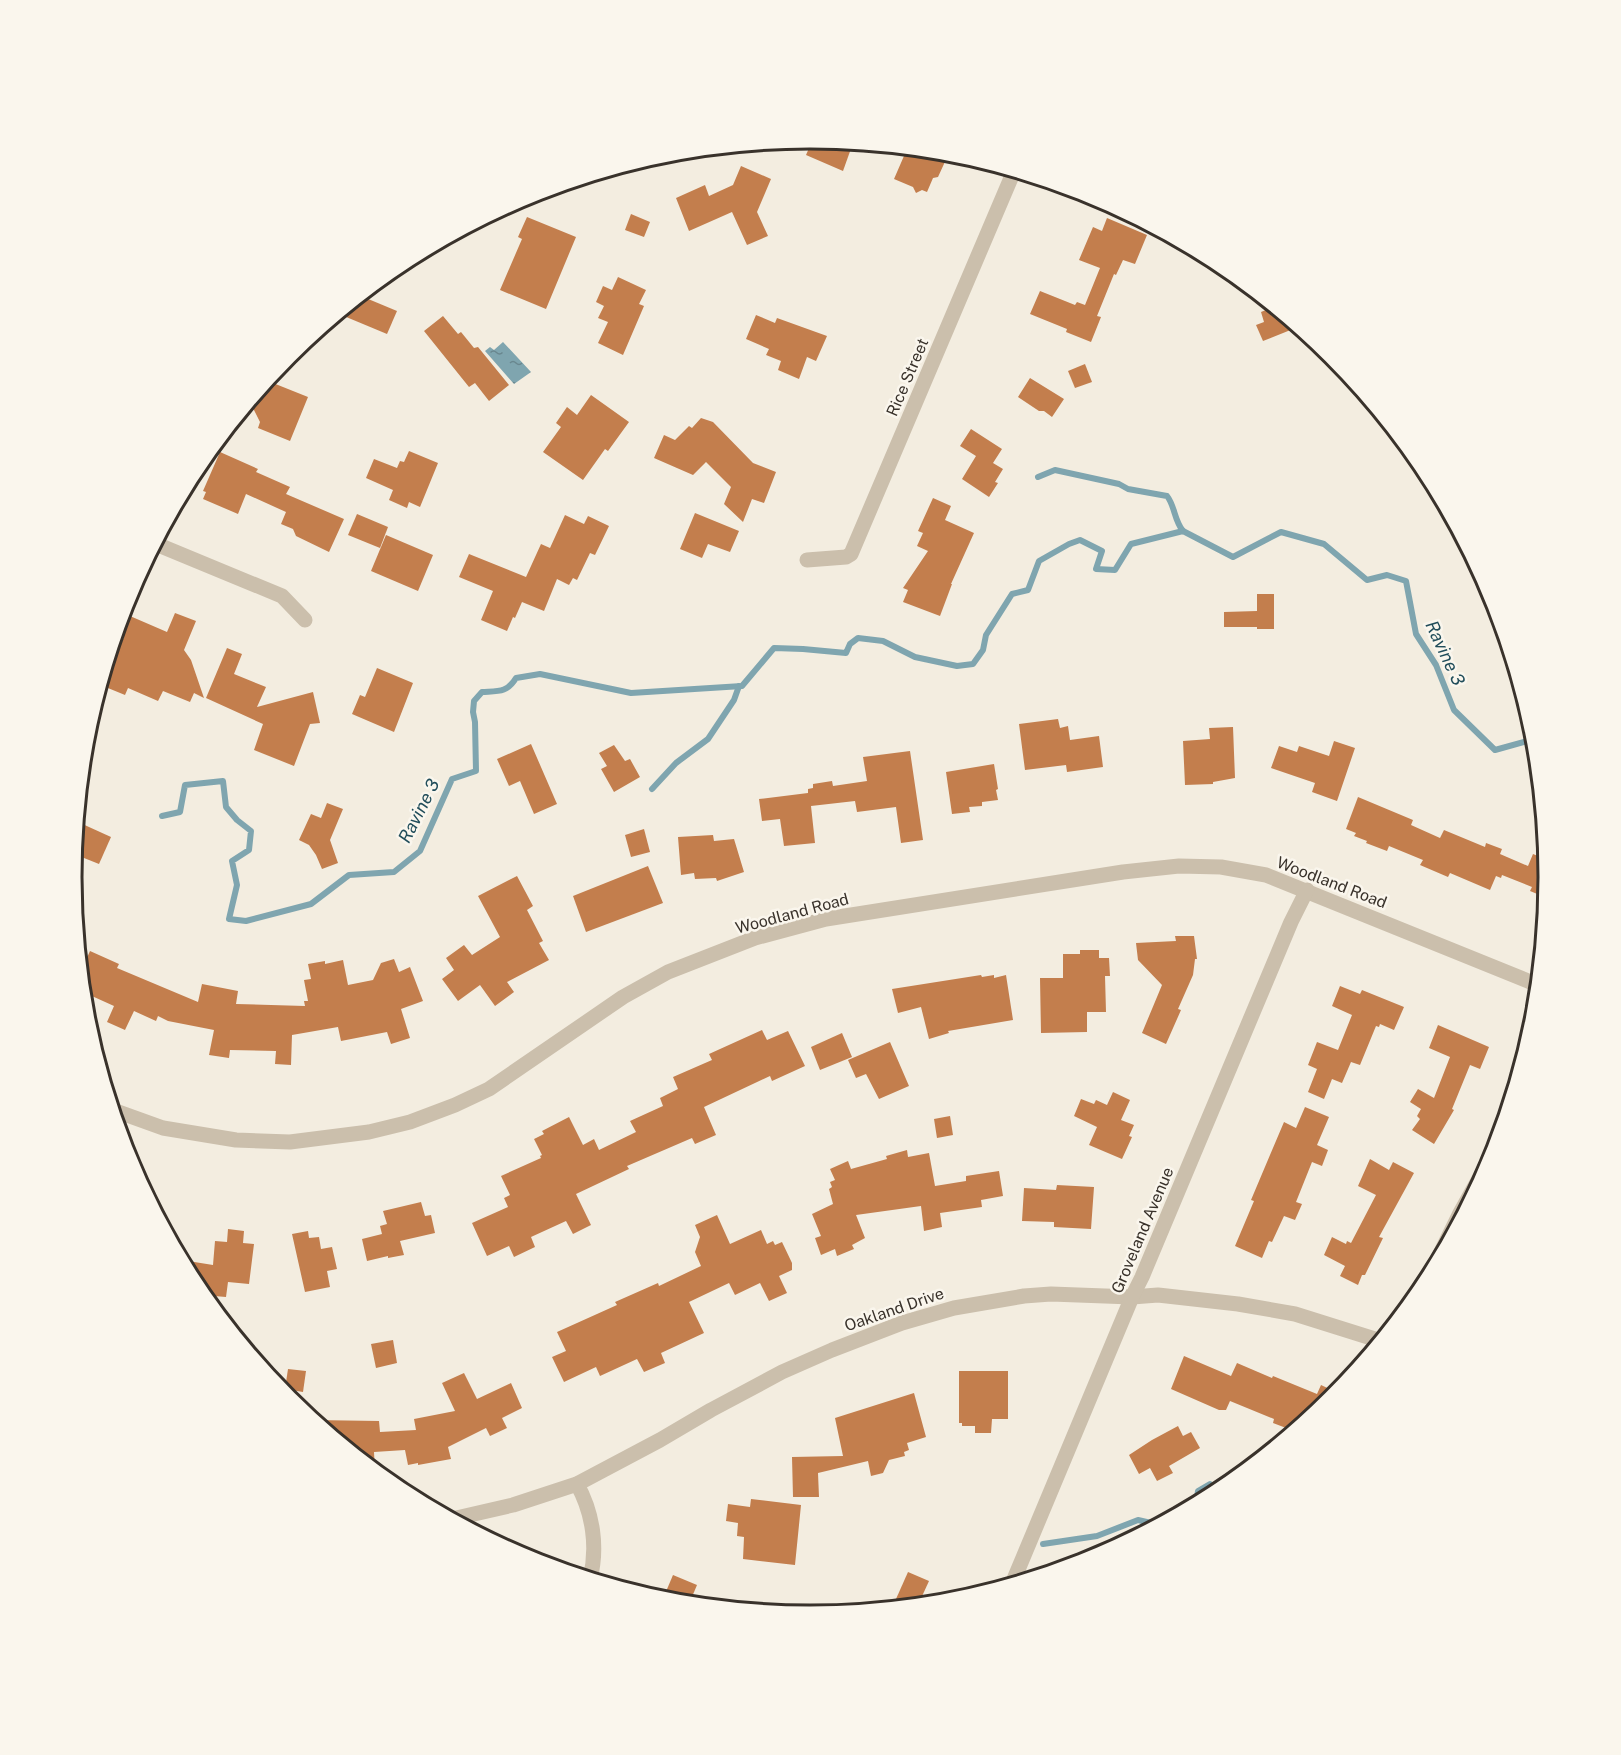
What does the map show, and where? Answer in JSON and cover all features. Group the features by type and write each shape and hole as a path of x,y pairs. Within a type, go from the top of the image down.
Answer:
{"street":[{"name":"Rice Street","path":"807,560 846,557 852,554 1011,178"},
{"path":"163,547 282,596 305,620"},
{"name":"Woodland Road","path":"121,1113 163,1128 236,1140 290,1142 369,1132 410,1122 489,1089 623,997 668,972 755,938 826,919 1123,872 1179,866 1221,867 1266,875 1531,982"},
{"name":"Groveland Avenue","path":"1015,1576 1132,1297 1307,890"},
{"name":"Oakland Drive","path":"463,1517 513,1505 577,1484 782,1372 902,1323 954,1308 1024,1296 1052,1294 1132,1297 1158,1295 1238,1304 1295,1314 1374,1339"},
{"path":"577,1484 584,1497 593,1528 594,1564 592,1572"}],"water":[{"path":"503,342 531,372 514,384 485,351 490,347 494,350"}],"building":[{"path":"809,149 850,151 843,171 806,155"},
{"path":"904,156 945,162 938,177 933,178 927,192 922,190 916,193 913,187 894,179"},
{"path":"741,166 771,179 757,212 768,236 747,245 732,212 689,231 676,198 705,185 709,196 733,185"},
{"path":"631,214 650,222 644,237 625,230"},
{"path":"527,217 576,237 546,309 500,290 522,239 518,237"},
{"path":"1107,218 1147,235 1135,264 1123,260 1116,275 1114,274 1097,316 1101,317 1091,342 1066,332 1067,329 1030,314 1040,291 1075,305 1077,302 1085,305 1100,268 1079,260 1093,227 1102,231"},
{"path":"618,277 646,290 639,304 644,306 623,355 598,343 608,322 598,318 604,306 596,302 603,286 612,290"},
{"path":"368,299 397,311 387,334 346,317"},
{"path":"1266,310 1291,330 1263,341 1256,325 1264,322 1261,312"},
{"path":"756,315 775,323 777,318 827,336 816,361 807,357 799,379 778,370 781,361 766,355 769,349 746,339"},
{"path":"443,316 458,334 461,332 474,348 478,347 509,385 489,401 475,383 469,387 424,331"},
{"path":"1085,364 1092,382 1075,388 1068,371"},
{"path":"1030,378 1064,399 1052,417 1018,397"},
{"path":"276,384 308,397 290,441 258,428 260,422 253,409"},
{"path":"591,395 629,422 608,451 605,449 583,480 543,452 561,427 556,423 567,407 577,415"},
{"path":"701,418 713,422 753,463 776,472 764,503 752,499 743,522 724,504 731,487 706,462 693,475 654,458 664,435 675,440 689,426 692,428"},
{"path":"971,429 1002,449 993,463 1003,469 989,497 962,479 976,456 960,446"},
{"path":"409,451 438,463 420,507 409,502 407,508 389,500 393,490 366,478 374,459 397,468 400,461 404,462"},
{"path":"220,452 290,487 286,494 344,519 329,552 296,536 293,529 281,524 286,512 246,494 238,514 203,499 206,492 203,491"},
{"path":"933,498 951,506 945,520 974,533 951,584 940,616 903,602 908,590 903,588 928,551 917,546 923,533 918,531"},
{"path":"695,513 739,531 730,552 708,544 702,558 680,549"},
{"path":"357,514 388,527 380,548 348,535"},
{"path":"565,515 584,524 588,516 609,526 595,555 590,553 577,580 573,578 569,585 557,579 544,611 522,602 507,631 481,620 493,591 459,577 469,554 526,577 541,544 550,548"},
{"path":"386,535 433,555 418,591 371,571"},
{"path":"1257,594 1274,594 1274,629 1224,627 1224,612 1257,611"},
{"path":"175,613 196,621 184,650 191,660 204,698 194,693 190,702 163,691 158,701 128,688 125,695 107,688 131,617 167,632"},
{"path":"227,648 242,654 234,674 266,687 257,707 313,692 320,723 310,724 294,766 254,750 263,724 206,698"},
{"path":"377,668 413,683 394,732 352,714 360,695 365,697"},
{"path":"1058,719 1060,728 1068,726 1070,740 1099,736 1103,767 1067,772 1066,765 1025,770 1019,724"},
{"path":"1233,727 1235,778 1213,782 1213,784 1185,785 1183,741 1210,739 1209,728"},
{"path":"1334,741 1355,748 1337,801 1312,792 1315,783 1271,768 1279,746 1297,752 1299,746 1329,756"},
{"path":"531,744 557,804 534,814 520,781 509,786 497,759"},
{"path":"614,745 625,761 630,759 640,777 614,792 601,769 607,766 599,753"},
{"path":"910,751 923,840 901,843 896,807 857,812 855,801 811,806 815,843 784,846 780,819 762,821 759,799 808,793 808,789 813,788 813,784 832,781 833,786 867,781 863,757"},
{"path":"994,764 998,800 982,802 982,806 969,807 970,812 952,814 946,772"},
{"path":"1358,797 1413,820 1411,825 1440,838 1444,830 1485,847 1486,843 1502,849 1500,854 1528,866 1533,854 1538,856 1538,894 1530,891 1532,887 1502,875 1501,878 1496,876 1490,890 1450,873 1448,877 1420,865 1423,860 1389,846 1387,851 1366,843 1367,841 1354,836 1356,833 1346,829"},
{"path":"327,803 343,809 330,840 338,863 322,869 309,845 299,840 311,814 321,818"},
{"path":"85,825 111,837 99,864 83,858"},
{"path":"644,829 650,852 631,857 625,835"},
{"path":"713,835 714,841 734,839 744,872 717,881 716,878 695,879 694,873 681,875 678,837"},
{"path":"648,866 663,903 586,932 573,896"},
{"path":"517,876 533,906 527,910 543,941 539,943 549,960 507,982 514,992 495,1006 480,985 458,1001 442,979 454,970 446,958 464,945 472,955 500,937 478,896"},
{"path":"1175,936 1194,936 1197,959 1195,959 1193,975 1178,1009 1181,1010 1166,1044 1142,1033 1162,985 1138,960 1136,943 1176,941"},
{"path":"1080,950 1099,950 1099,958 1109,958 1110,976 1105,976 1106,1012 1087,1012 1087,1032 1041,1033 1040,978 1063,978 1063,954 1080,954"},
{"path":"90,951 119,964 117,968 198,1002 202,984 238,991 236,1004 305,1006 304,1001 308,1001 304,980 311,979 308,964 325,961 325,964 343,960 348,985 373,980 381,963 394,959 399,972 410,967 423,1001 401,1009 410,1038 391,1044 387,1032 341,1041 338,1027 292,1035 291,1065 275,1064 276,1051 230,1050 229,1058 209,1055 214,1030 168,1021 158,1016 156,1021 134,1011 125,1030 107,1022 114,1006 92,996 87,957"},
{"path":"981,975 982,977 994,975 994,978 1006,975 1013,1020 948,1031 949,1033 929,1039 921,1007 898,1013 892,989"},
{"path":"1340,986 1360,994 1362,990 1404,1007 1394,1030 1380,1024 1379,1027 1376,1026 1360,1065 1351,1062 1342,1083 1332,1079 1324,1099 1308,1092 1317,1069 1308,1065 1317,1042 1338,1050 1352,1015 1332,1006"},
{"path":"1438,1025 1489,1047 1480,1069 1470,1065 1452,1109 1454,1110 1434,1144 1412,1130 1420,1119 1417,1116 1421,1109 1410,1102 1418,1089 1434,1098 1450,1057 1429,1048"},
{"path":"762,1030 767,1040 788,1031 805,1066 772,1081 770,1076 704,1107 716,1135 695,1144 692,1138 627,1166 629,1169 576,1194 591,1225 573,1234 566,1221 531,1237 535,1247 514,1257 509,1246 487,1256 472,1223 508,1207 504,1198 510,1195 501,1176 541,1158 542,1155 534,1139 544,1134 542,1131 569,1117 583,1145 594,1139 599,1150 636,1132 630,1121 663,1106 660,1098 678,1089 673,1077 712,1060 709,1054"},
{"path":"842,1033 852,1057 820,1070 811,1047"},
{"path":"890,1042 909,1086 879,1099 866,1074 856,1078 848,1060"},
{"path":"1113,1092 1130,1100 1121,1120 1134,1125 1129,1136 1132,1137 1122,1159 1089,1145 1097,1127 1074,1116 1081,1099 1094,1104 1096,1100 1107,1105"},
{"path":"1305,1107 1329,1117 1317,1145 1328,1150 1322,1166 1312,1162 1296,1202 1302,1204 1295,1220 1284,1216 1262,1258 1235,1246 1254,1201 1251,1200 1284,1122 1296,1128"},
{"path":"950,1116 953,1135 937,1138 934,1119"},
{"path":"907,1150 908,1157 929,1153 935,1186 966,1181 966,1176 999,1171 1003,1196 981,1200 982,1207 940,1213 942,1227 924,1231 921,1206 856,1215 865,1238 852,1245 854,1249 837,1256 835,1249 821,1255 815,1238 821,1236 812,1214 833,1204 829,1189 832,1187 830,1182 835,1180 830,1169 848,1161 851,1169 887,1159 886,1156"},
{"path":"1370,1159 1389,1170 1393,1162 1414,1173 1379,1237 1383,1238 1358,1285 1340,1276 1345,1266 1324,1255 1332,1237 1346,1244 1347,1241 1351,1243 1376,1195 1358,1186"},
{"path":"1057,1185 1094,1187 1091,1229 1054,1227 1054,1222 1022,1221 1024,1188 1056,1190"},
{"path":"421,1202 425,1216 431,1215 435,1233 400,1241 404,1255 367,1261 362,1239 382,1234 380,1226 387,1224 383,1211"},
{"path":"717,1215 730,1244 761,1230 767,1244 773,1241 775,1245 782,1242 792,1263 792,1270 779,1276 787,1293 769,1301 760,1283 735,1295 729,1283 689,1302 704,1333 661,1353 665,1363 644,1372 637,1359 600,1376 596,1367 564,1382 552,1357 566,1351 557,1332 617,1305 615,1302 658,1283 659,1286 701,1266 695,1252 700,1237 695,1225"},
{"path":"228,1229 244,1231 243,1243 254,1244 249,1284 228,1282 226,1297 215,1296 192,1262 213,1265 215,1241 227,1242"},
{"path":"308,1231 309,1238 319,1237 321,1249 332,1247 337,1269 327,1271 330,1287 305,1292 292,1234"},
{"path":"393,1340 397,1363 376,1368 371,1344"},
{"path":"1184,1356 1231,1376 1237,1363 1317,1394 1321,1385 1328,1388 1287,1428 1273,1423 1274,1419 1230,1401 1226,1410 1219,1410 1171,1389"},
{"path":"288,1369 306,1371 303,1392 295,1391 286,1382"},
{"path":"959,1371 1008,1371 1008,1419 992,1419 991,1433 975,1433 975,1426 962,1426 962,1423 959,1423"},
{"path":"464,1373 477,1399 511,1383 522,1408 502,1418 507,1428 490,1436 486,1428 448,1447 451,1459 418,1465 418,1463 408,1465 405,1450 374,1452 374,1460 325,1420 379,1421 380,1432 416,1430 414,1419 455,1411 442,1383"},
{"path":"914,1393 926,1437 907,1443 909,1450 904,1452 905,1456 889,1460 883,1473 871,1476 868,1461 818,1473 819,1497 793,1497 792,1457 843,1456 835,1418"},
{"path":"1178,1426 1183,1436 1191,1432 1200,1448 1169,1466 1173,1473 1157,1481 1150,1468 1139,1474 1129,1455"},
{"path":"751,1499 801,1505 795,1565 743,1559 744,1537 737,1536 738,1523 726,1521 728,1504 750,1507"},
{"path":"908,1572 929,1581 922,1597 896,1600"},
{"path":"673,1575 697,1585 693,1596 666,1592"}],"waterway":[{"name":"Ravine 3","path":"1038,477 1055,470 1119,484 1128,489 1167,496 1183,531"},
{"name":"Ravine 3","path":"162,816 180,812 185,785 223,781 226,807 251,831 249,850 232,861 237,885 229,919 246,921 311,904 349,875 394,872 420,851 452,779 476,771 473,712 474,701 482,692 506,689 516,678 540,674 631,693 742,686 774,648 846,653 850,644 858,638 883,641 915,657 957,666 973,664 983,650 986,635 1012,594 1028,590 1039,561 1080,540 1102,551 1096,569 1115,570 1131,544 1183,531 1233,557 1281,532 1324,544 1367,580 1387,575 1406,581 1416,634 1436,665 1454,710 1495,750 1526,741"},
{"name":"Ravine 3","path":"652,789 676,763 708,739 734,700 739,686"},
{"path":"1198,1494 1198,1491 1212,1485"},
{"path":"1043,1544 1097,1536 1138,1520 1147,1522"}]}
